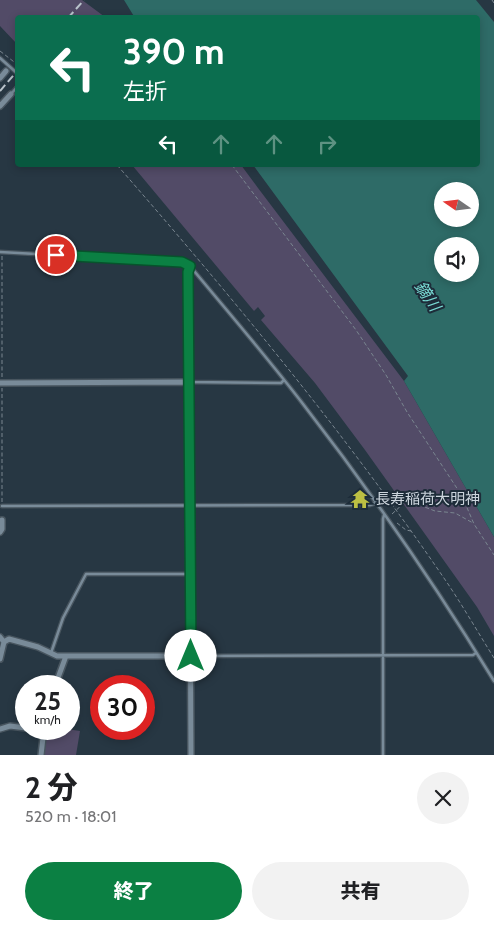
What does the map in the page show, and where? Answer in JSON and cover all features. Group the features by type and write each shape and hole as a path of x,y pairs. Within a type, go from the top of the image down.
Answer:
{"street":[{"path":"0,78 6,71"},
{"path":"0,106 11,94"},
{"path":"0,383 189,382 190,755"},
{"path":"0,532 2,520"},
{"path":"0,637 4,642"},
{"path":"0,659 4,642 9,639 38,647 51,654 66,656 191,656"},
{"path":"59,675 66,656"},
{"path":"0,729 10,726 15,727"},
{"path":"41,755 43,740"}],"lane":[{"path":"0,58 15,71"},
{"path":"11,94 15,89"},
{"path":"0,252 182,262 190,266 284,380 376,503 428,578 494,681"},
{"path":"190,266 188,272 189,382 281,383 284,380"},
{"path":"2,506 370,505 376,503"},
{"path":"383,755 384,515"},
{"path":"51,654 63,618 86,574 190,574"},
{"path":"191,656 473,655 476,653"}],"path":[{"path":"492,0 494,4"},
{"path":"0,51 15,63"},
{"path":"119,167 198,258 296,378 396,511 449,586 494,658"},
{"path":"234,167 356,330 462,496 474,524 494,555"},
{"path":"389,516 409,501 435,511 455,513 474,524"}],"shaded area":[{"path":"0,0 82,0 102,15 15,15 15,42 0,26"},
{"path":"134,167 243,167 404,381 494,537 494,636 477,607 365,450 315,383 261,320 265,316 258,307 254,311"},
{"path":"46,740 78,740 76,755 43,755"}],"water":[{"name":"鏑川","path":"124,0 476,0 494,22 494,537 404,381 408,376 254,167 480,167 480,15 133,15"}],"railway":[{"path":"71,15 84,0"},
{"path":"0,91 15,74"}],"place":[{"name":"長寿稲荷大明神","path":"360,499"}],"route":[{"path":"56,255 182,262 190,266 188,272 191,656"}]}
